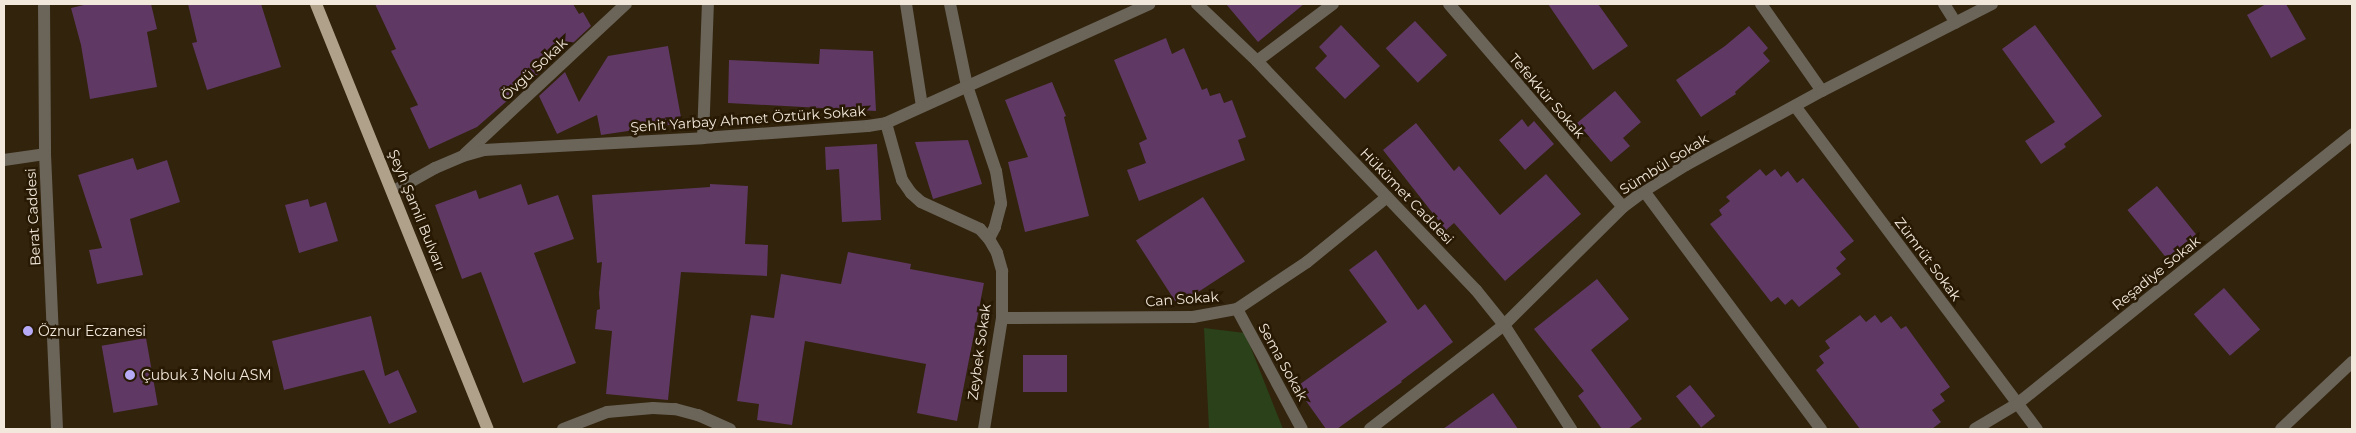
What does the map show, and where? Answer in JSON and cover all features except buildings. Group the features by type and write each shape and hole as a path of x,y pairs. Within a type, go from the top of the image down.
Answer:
{"main road":[{"name":"Şeyh Şamil Bulvarı","path":"316,4 394,191 488,429"}],"street":[{"name":"Berat Caddesi","path":"44,4 45,154 57,429"},
{"name":"Övgü Sokak","path":"462,156 626,4"},
{"path":"703,138 708,4"},
{"path":"906,4 922,106"},
{"path":"950,4 967,86 996,171 1001,204 996,227 989,239"},
{"name":"Şehit Yarbay Ahmet Öztürk Sokak","path":"394,191 435,168 462,156 500,148 703,138 868,126 886,123 1149,4"},
{"name":"Hükümet Caddesi","path":"1198,4 1257,61 1441,252 1504,325 1570,429"},
{"path":"1257,61 1333,4"},
{"name":"Tefekkür Sokak","path":"1449,4 1623,207"},
{"path":"1761,4 1822,91"},
{"path":"1944,4 1956,23"},
{"name":"Sümbül Sokak","path":"1370,429 1504,325 1623,207 1644,191 1686,165 1822,91 1992,4"},
{"name":"Zümrüt Sokak","path":"1795,106 2037,429"},
{"name":"Zeybek Sokak","path":"886,123 902,180 911,193 921,202 967,221 980,229 989,239 997,253 1002,271 1002,318 984,429"},
{"name":"Reşadiye Sokak","path":"1975,429 2017,404 2352,135"},
{"path":"4,160 45,154"},
{"path":"1644,191 1821,429"},
{"name":"Can Sokak","path":"1002,318 1192,317 1237,309 1307,262 1387,198"},
{"name":"Sema Sokak","path":"1237,309 1302,429"},
{"path":"2281,429 2352,362"},
{"path":"563,429 607,412 653,408 674,409 698,415 730,429"}],"green space":[{"path":"1204,328 1245,333 1283,429 1209,429"}],"place":[{"name":"Öznur Eczanesi","path":"28,331"},
{"name":"Çubuk 3 Nolu ASM","path":"130,375"}]}
